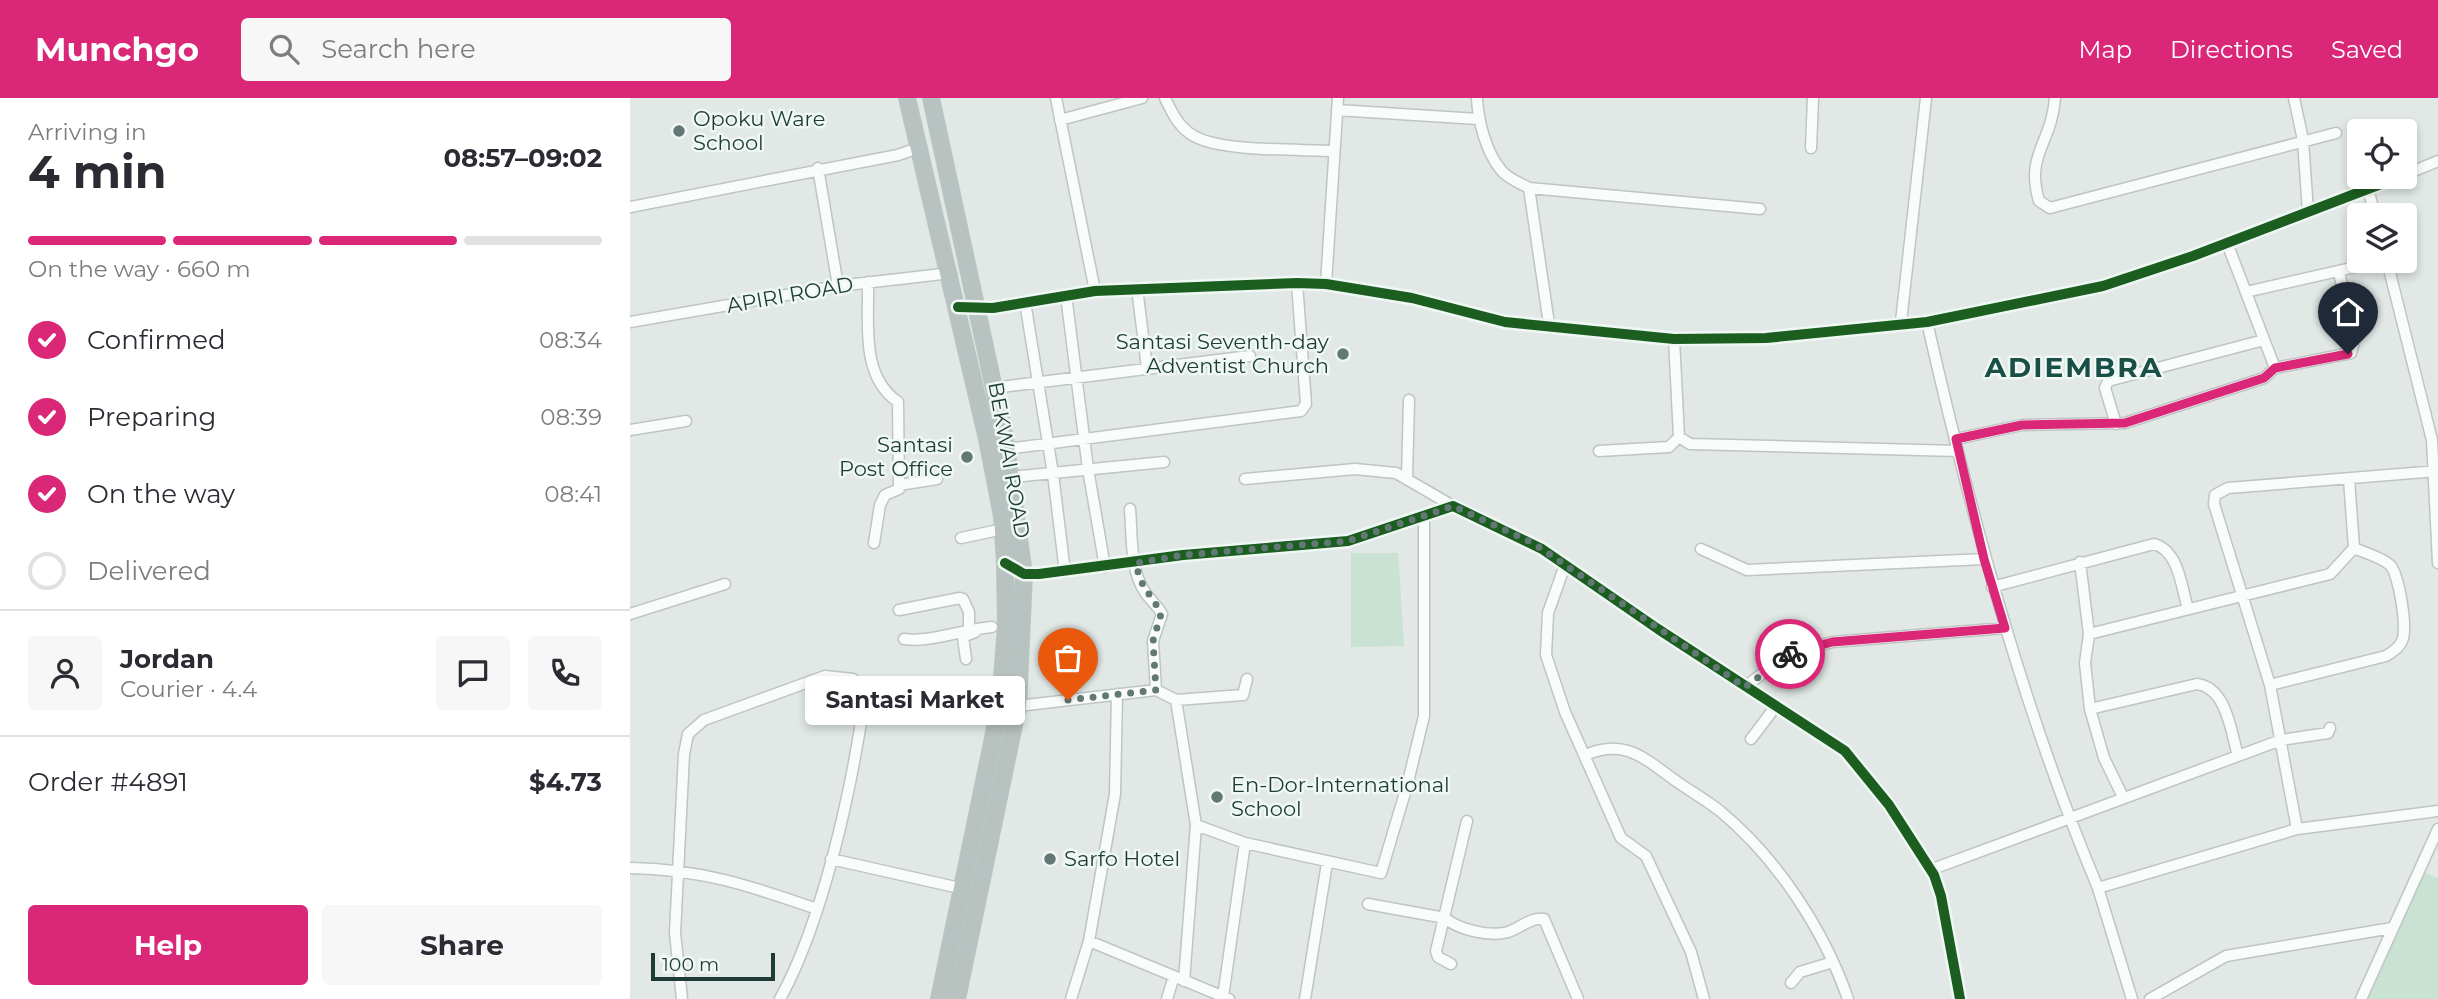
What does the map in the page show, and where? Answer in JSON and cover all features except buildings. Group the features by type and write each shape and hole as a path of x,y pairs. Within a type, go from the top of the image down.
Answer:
{"highway":[{"name":"BEKWAI ROAD","path":"910,98 988,439 1003,528 1005,564 999,627 1000,704 964,889 939,999"},
{"name":"BEKWAI ROAD","path":"931,98 1012,477 1024,574 1018,706 957,999"}],"street":[{"path":"1056,98 1095,290"},
{"path":"1060,120 1142,98"},
{"path":"1165,98 1178,122 1193,136 1213,144 1334,151"},
{"path":"1326,284 1338,98"},
{"path":"1477,98 1478,119 1502,172 1529,188 1760,209"},
{"path":"1811,148 1813,98"},
{"path":"1901,322 1926,98"},
{"path":"2055,98 2052,128 2035,162 2033,178 2042,205 2050,208 2336,133"},
{"path":"2294,98 2303,140 2308,212"},
{"path":"1338,110 1478,119"},
{"path":"630,207 818,168 898,155 921,147"},
{"path":"2417,170 2438,162"},
{"path":"818,168 838,286"},
{"path":"1529,188 1549,324"},
{"path":"958,307 977,309 1095,290 1326,284 1412,298 1505,322 1549,324 1674,339 1766,338 1927,321 2103,286 2227,243 2368,189 2372,203"},
{"path":"2227,243 2275,368"},
{"path":"2246,292 2347,269"},
{"path":"1679,438 1690,444 1957,445 2022,425 2116,424 2264,378 2275,368 2348,354 2354,350 2339,271"},
{"name":"APIRI ROAD","path":"630,322 838,286 951,273"},
{"path":"2387,273 2432,440 2436,471 2438,563"},
{"path":"868,282 872,370 880,387 898,402 899,489 885,495 880,505 874,543"},
{"path":"1006,449 1301,411 1306,404 1297,283"},
{"path":"1137,288 1147,368"},
{"path":"1066,295 1088,469 1105,567"},
{"path":"1025,302 1053,474 1065,572"},
{"path":"1927,321 1992,587 2069,816 2098,888 2132,999"},
{"path":"1674,339 1679,438"},
{"path":"2116,424 2105,388 2108,381 2264,340"},
{"path":"993,388 1250,355"},
{"path":"1406,477 1409,400"},
{"path":"630,430 686,421"},
{"path":"1599,451 1669,447 1679,438"},
{"path":"1012,477 1164,462"},
{"path":"1245,479 1355,469 1406,477 1453,506 1533,543 1745,687 1836,744 1852,758 1889,806 1930,870 1941,895 1959,999"},
{"path":"2297,830 2270,685 2214,504 2219,491 2436,471"},
{"path":"899,485 937,479"},
{"path":"2089,634 2330,575 2354,548 2349,479"},
{"path":"1005,564 1024,574 1065,572 1183,555 1348,541 1453,506"},
{"path":"1130,509 1136,563 1145,592 1156,602 1161,614 1153,641 1156,690"},
{"path":"1196,825 1245,843 1381,873 1424,716 1424,515"},
{"path":"961,538 1003,528"},
{"path":"1992,587 2146,544 2164,547 2173,558 2188,608"},
{"path":"1701,548 1747,570 1984,559"},
{"path":"2270,685 2386,656 2399,648 2404,635 2399,589 2393,569 2387,563 2354,548"},
{"path":"2080,562 2089,634 2085,663 2090,709 2104,758 2123,797"},
{"path":"1565,565 1548,613 1544,645 1565,712 1621,838 1646,856 1691,952 1704,999"},
{"path":"630,614 725,584"},
{"path":"899,610 960,598 969,612 969,628"},
{"path":"904,639 914,640 969,628 999,627"},
{"path":"966,659 963,637 999,627"},
{"path":"1745,687 1785,656 1832,642 2005,628"},
{"path":"682,999 675,933 677,869 688,734 704,720 825,676 853,680 864,703 831,859 817,909 780,999"},
{"path":"1018,706 1156,690 1176,700 1243,695 1247,679"},
{"path":"2090,709 2197,684 2206,685 2217,693 2222,702 2238,756"},
{"path":"1071,999 1089,941 1117,775 1117,694"},
{"path":"1167,999 1179,979 1196,825 1176,700"},
{"path":"1751,739 1776,706"},
{"path":"1930,870 2069,816 2281,740 2328,733 2330,728"},
{"path":"1585,755 1604,747 1617,747 1644,759 1720,811 1756,847 1821,938 1848,999"},
{"path":"2098,888 2297,830 2438,811"},
{"path":"1451,964 1436,954 1467,821"},
{"path":"2361,999 2438,829"},
{"path":"1089,941 1226,998 1245,843"},
{"path":"831,859 964,889"},
{"path":"1305,999 1327,863"},
{"path":"630,868 677,869 741,882 817,909"},
{"path":"1367,904 1445,918 1455,926 1506,933 1537,918 1544,919 1578,999"},
{"path":"2150,999 2226,956 2392,928"},
{"path":"1791,983 1800,972 1833,962"}],"green space":[{"path":"1351,553 1398,553 1404,646 1351,647"},
{"path":"2421,871 2438,878 2438,999 2362,999"}],"cycle path":[{"path":"958,307 993,308 1095,291 1326,284 1412,298 1505,322 1674,339 1766,338 1927,322 2103,286 2193,256 2368,189"},
{"path":"1005,563 1024,574 1039,574 1183,555 1348,541 1453,506 1542,549 1658,629 1845,751 1889,805 1934,875 1941,896 1960,999"}],"way so far":[{"path":"1068,700 1156,690 1153,641 1161,614 1156,602 1145,592 1136,563 1183,555 1348,541 1453,506 1533,543 1745,687 1790,654"}],"place":[{"name":"Opoku Ware School","path":"679,131"},
{"name":"Santasi Seventh-day Adventist Church","path":"1343,354"},
{"name":"Santasi Post Office","path":"967,457"},
{"name":"Santasi Market","path":"1068,700"},
{"name":"En-Dor-International School","path":"1217,797"},
{"name":"Sarfo Hotel","path":"1050,859"}],"district":[{"name":"ADIEMBRA","path":"2074,367"}],"route":[{"path":"1790,654 1853,639 2005,628 1984,559 1956,439 2022,425 2125,423 2264,378 2275,368 2348,354"}]}
